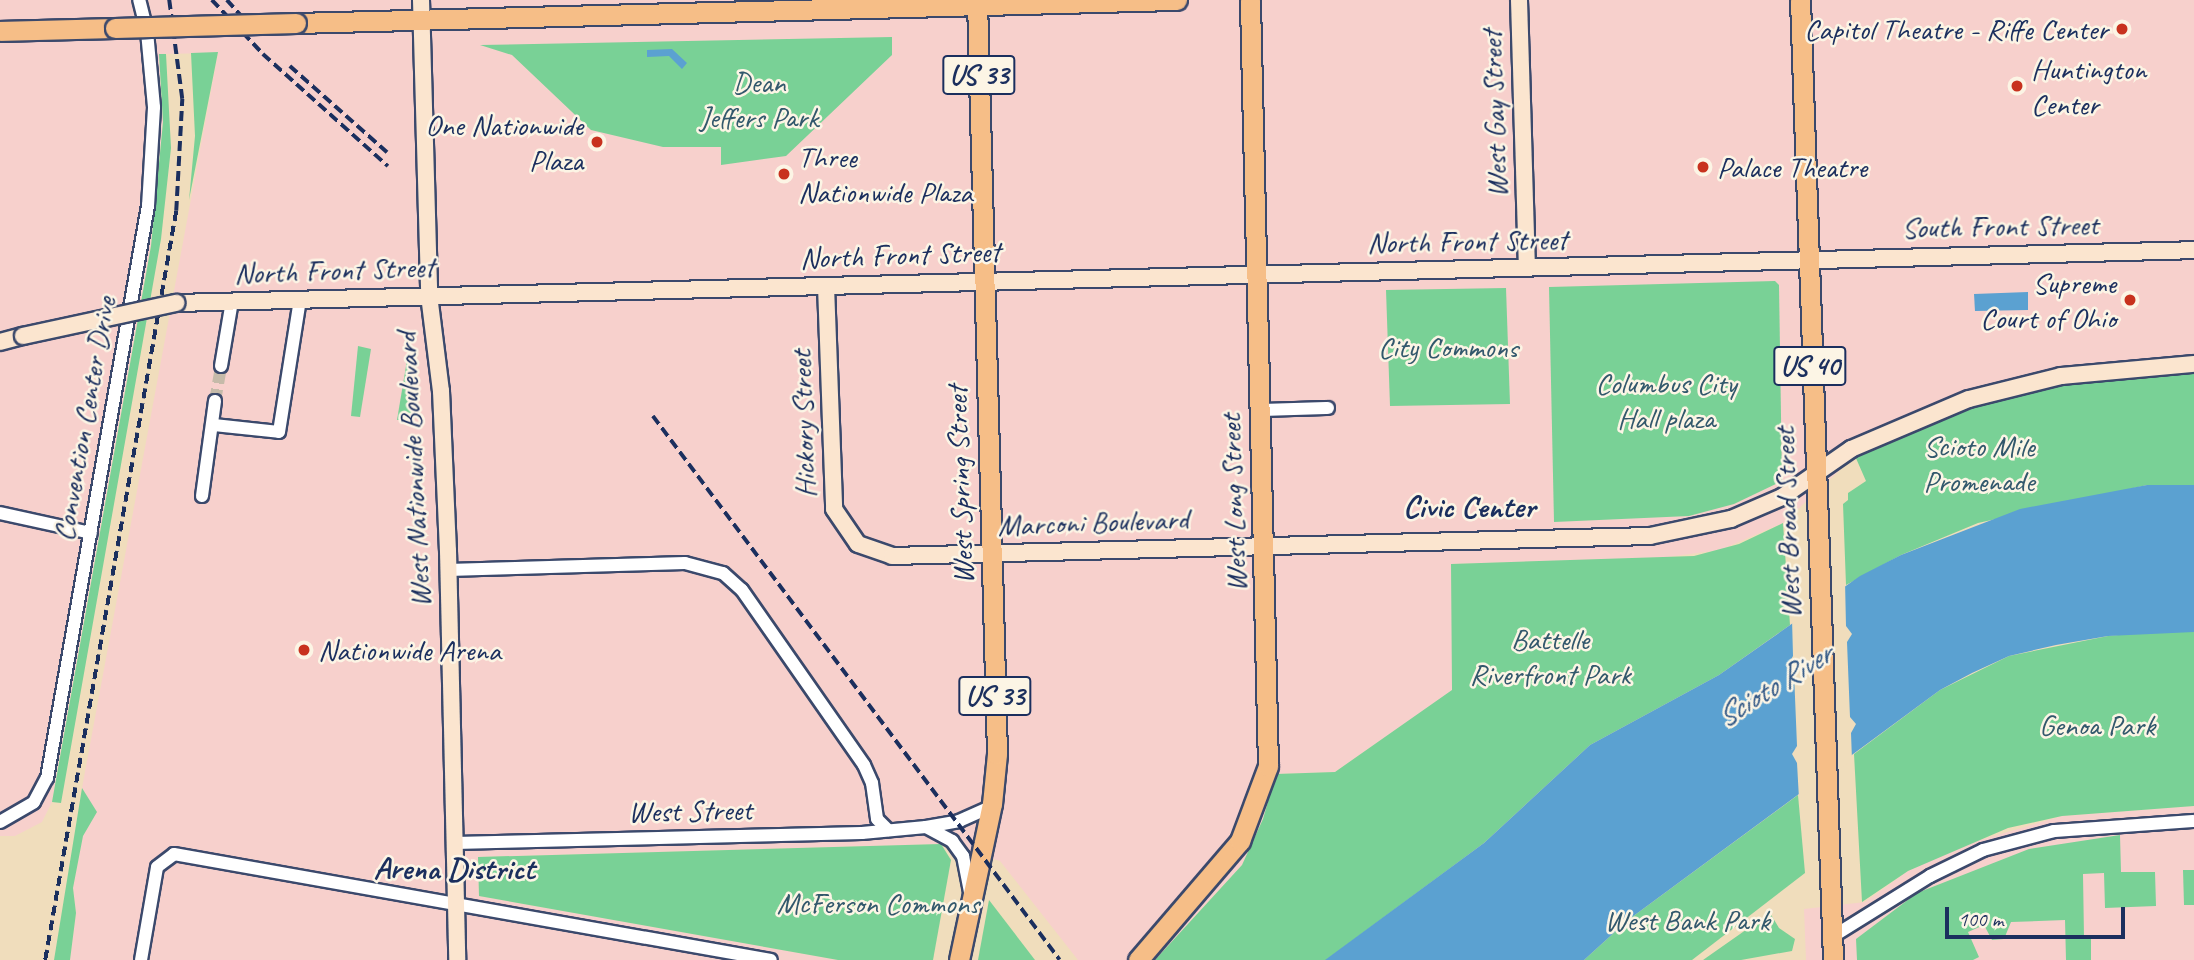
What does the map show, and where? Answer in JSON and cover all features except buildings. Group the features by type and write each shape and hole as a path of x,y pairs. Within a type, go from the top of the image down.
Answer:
{"main road":[{"path":"0,32 296,23 421,10 1177,0"},
{"name":"West Long Street","path":"1139,960 1226,862 1249,824 1265,781 1269,720 1250,0"},
{"name":"West Broad Street","path":"1800,0 1814,473 1833,960"},
{"name":"West Spring Street","path":"959,960 991,807 997,754 977,3"}],"street":[{"name":"Convention Center Drive","path":"0,822 34,802 47,778 91,533 152,168 151,63 139,0"},
{"name":"West Gay Street","path":"1519,0 1527,268"},
{"name":"West Nationwide Boulevard","path":"421,10 429,295 441,391 448,570 457,960"},
{"name":"South Front Street","path":"1807,259 2194,250"},
{"name":"North Front Street","path":"0,342 176,303 1807,259"},
{"name":"Hickory Street","path":"826,286 831,493 841,526 865,549"},
{"path":"214,425 279,432 300,299"},
{"path":"221,366 232,301"},
{"name":"Marconi Boulevard","path":"865,549 892,556 1650,536 1731,519 1782,497 1814,473 1885,433 2008,387 2097,370 2194,364"},
{"path":"202,496 214,425 215,401"},
{"path":"1260,410 1328,408"},
{"path":"0,513 91,533"},
{"path":"448,570 685,563 723,573 742,590 864,765 872,783 877,819 888,830"},
{"name":"West Street","path":"455,843 888,830 959,821 991,807"},
{"path":"1832,937 1930,876 1983,850 2054,831 2194,821"},
{"path":"926,827 950,839 963,856 971,894"},
{"path":"141,960 157,867 171,855 771,960"}],"shaded area":[{"path":"0,0 2194,0 2194,371 1893,436 1855,456 1783,523 1720,550 1660,558 1452,564 1453,690 1335,772 1276,774 1263,819 1242,865 1155,960 1078,960 1000,861 941,844 478,857 479,896 838,960 70,960 76,913 73,888 83,836 96,812 82,788 218,53 159,54 163,122 151,246 52,802 42,822 15,836 0,836"},
{"path":"2194,806 2194,960 1806,960 1804,909 1865,902 1908,871 1956,847 2062,816"}],"green space":[{"name":"Dean Jeffers Park","path":"892,37 892,55 786,156 721,165 721,147 663,147 591,130 512,55 480,45"},
{"path":"218,52 189,200 195,136 191,53"},
{"path":"159,54 166,54 171,148 161,239 61,803 52,802 151,246 163,122"},
{"name":"Columbus City Hall plaza","path":"1775,281 1779,285 1782,481 1734,504 1689,516 1554,522 1549,287"},
{"name":"City Commons","path":"1506,288 1510,404 1390,406 1386,290"},
{"path":"358,346 371,349 360,417 351,416"},
{"path":"408,354 413,420 397,420"},
{"name":"Scioto Mile Promenade","path":"2194,371 2194,485 2147,485 1978,523 1901,555 1846,585 1843,504 1848,500 1848,493 1866,481 1855,456 1957,410 2052,384"},
{"name":"Battelle Riverfront Park","path":"1783,523 1790,625 1719,675 1590,745 1484,843 1326,960 1155,960 1242,865 1263,819 1276,774 1335,772 1452,690 1451,564 1694,556 1739,544"},
{"name":"Genoa Park","path":"2160,631 2194,632 2194,806 2062,816 2008,828 1908,871 1862,902 1854,754 1940,690 2009,656 2108,636"},
{"path":"82,788 97,812 83,836 73,888 76,913 70,960 54,960"},
{"name":"West Bank Park","path":"1798,795 1805,873 1692,960 1584,960 1628,920"},
{"path":"2120,835 2121,872 2155,872 2156,906 2105,908 2104,873 2083,874 2084,937 2091,937 2091,960 2066,960 2065,920 2011,922 2004,939 1992,940 1984,925 1968,932 1979,957 1973,960 1857,960 1856,939 1917,893 2029,849"},
{"name":"McFerson Commons","path":"941,844 951,860 933,960 838,960 479,896 478,857"},
{"path":"2183,870 2194,870 2194,905 2184,905"},
{"path":"989,900 1035,960 978,960"},
{"path":"1770,913 1779,928 1795,939 1792,951 1741,960 1703,960"}],"water":[{"path":"672,49 687,63 682,69 669,56 647,57 647,50"},
{"path":"2028,292 2028,310 1975,311 1974,294"},
{"name":"Scioto River","path":"2147,485 2194,485 2194,632 2108,636 2056,645 2009,656 1940,690 1628,920 1584,960 1325,960 1484,843 1590,745 1719,675 1860,576 1901,555 2020,509"}],"pier":[{"path":"1845,581 1846,626 1852,634 1847,642 1850,717 1856,724 1851,733 1852,760 1799,799 1797,763 1792,754 1797,746 1794,673 1788,665 1793,656 1792,619"}],"tunnel":[{"path":"215,401 221,366"}],"railway":[{"path":"45,960 176,211 182,99 169,0"},
{"path":"212,0 263,54 388,166"},
{"path":"227,0 253,29"},
{"path":"290,66 387,152"},
{"path":"653,416 1060,960"}],"place":[{"name":"Capitol Theatre - Riffe Center","path":"2122,29"},
{"name":"Huntington Center","path":"2017,86"},
{"name":"One Nationwide Plaza","path":"597,142"},
{"name":"Palace Theatre","path":"1703,167"},
{"name":"Three Nationwide Plaza","path":"784,174"},
{"name":"Supreme Court of Ohio","path":"2130,300"},
{"name":"Nationwide Arena","path":"304,650"}],"district":[{"name":"Civic Center","path":"1469,507"},
{"name":"Arena District","path":"454,869"}]}
